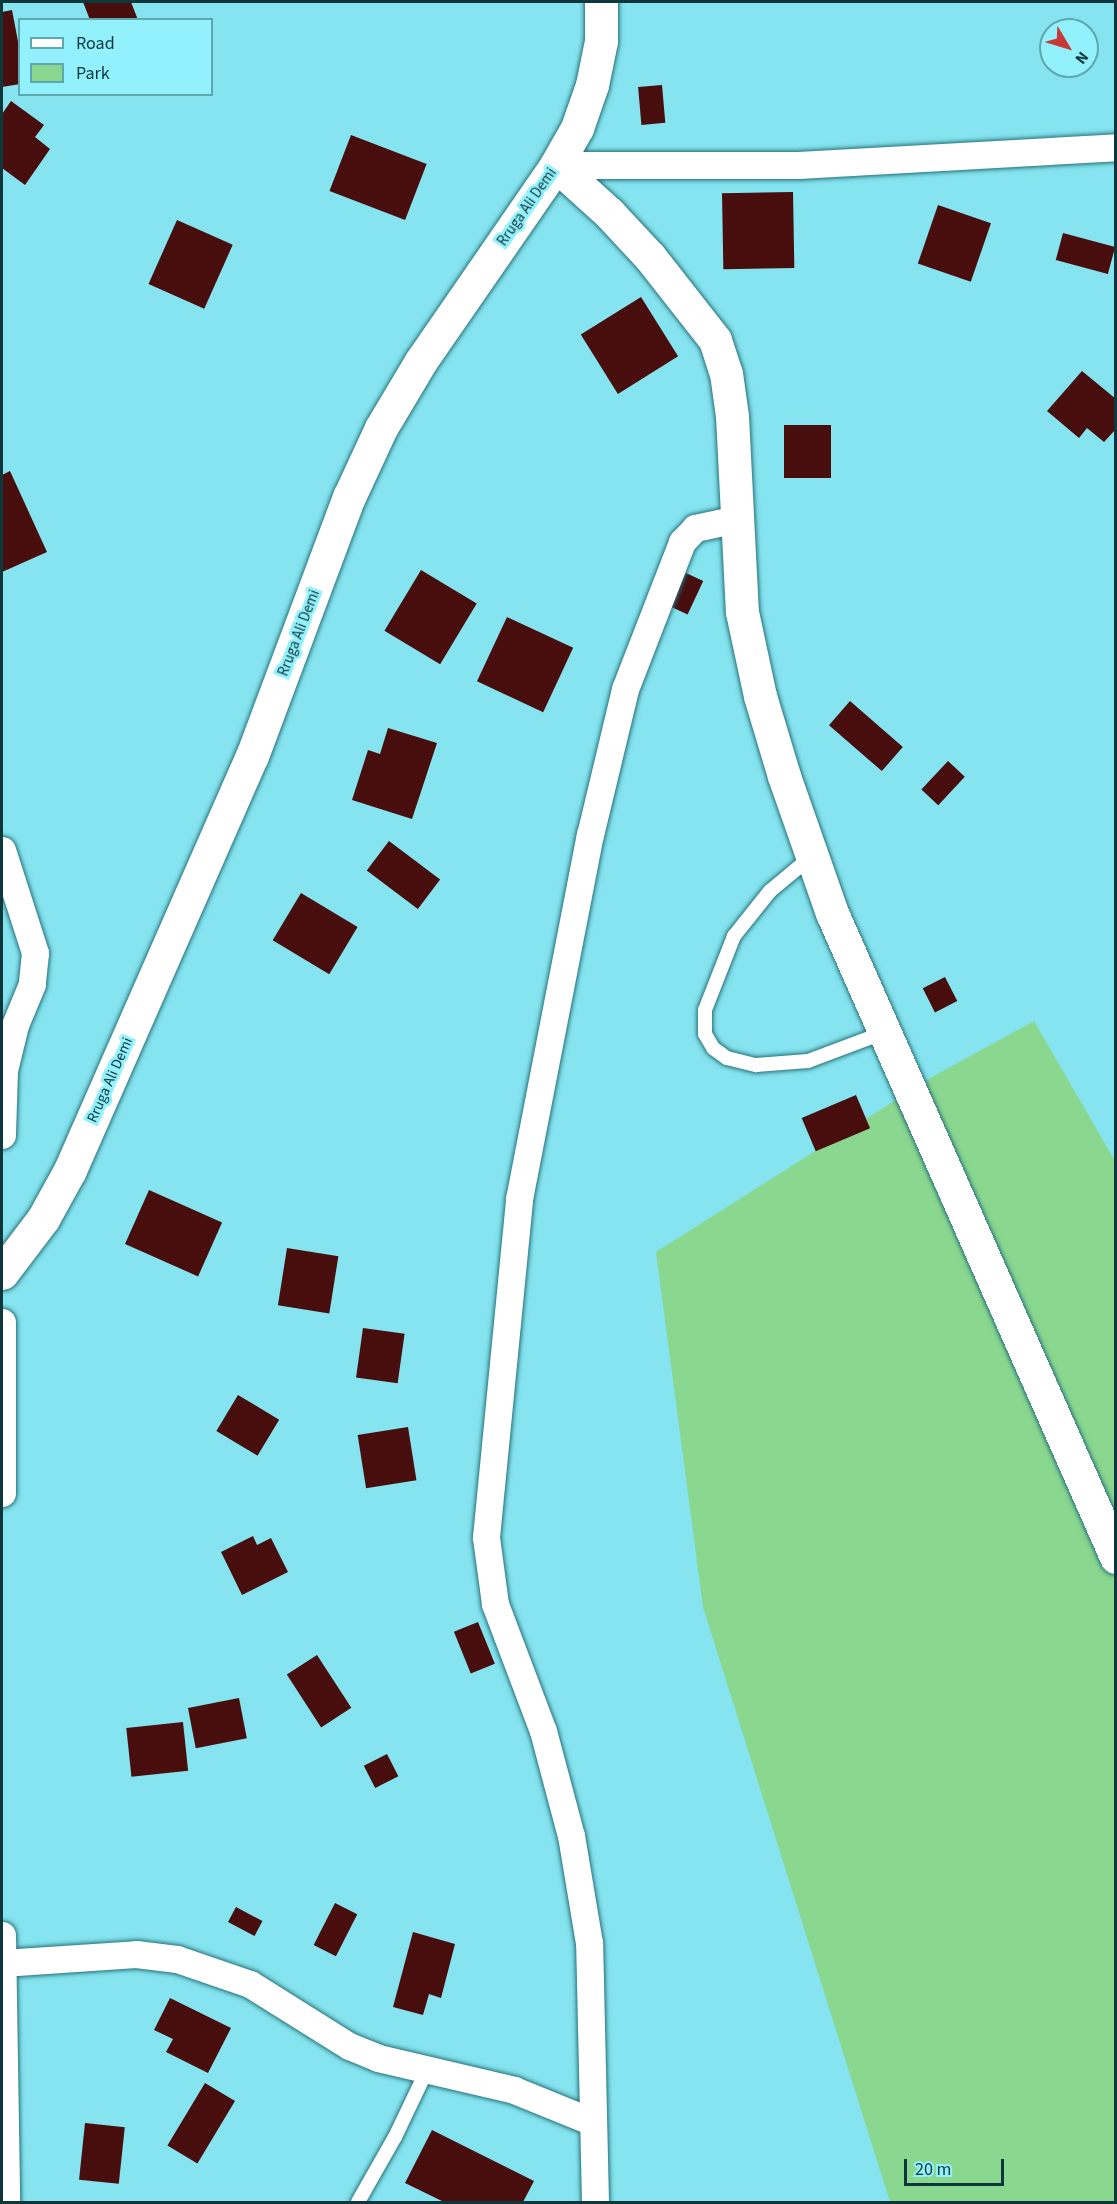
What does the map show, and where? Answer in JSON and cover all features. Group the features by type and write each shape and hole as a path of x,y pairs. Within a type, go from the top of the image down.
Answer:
{"street":[{"name":"Rruga Ali Demi","path":"2,1273 43,1219 75,1159 252,756 349,497 381,429 421,361 556,165 577,128 592,85 601,41 602,2"},
{"path":"556,165 798,165 1116,147"},
{"path":"556,165 609,213 650,257 715,340 726,372 732,416 742,612 760,696 812,856 832,913 1116,1557"},
{"path":"595,2202 589,1943 571,1836 543,1731 495,1604 486,1536 519,1199 590,835 625,689 682,542 695,528 737,519"},
{"path":"2,850 35,953 32,984 15,1025 4,1070 2,1135"},
{"path":"2,1322 2,1493"},
{"path":"2,1935 6,2202"},
{"path":"2,1963 136,1954 177,1959 250,1984 349,2046 427,2070 514,2090 593,2122"}],"lane":[{"path":"812,856 770,891 734,936 705,1011 705,1034 713,1048 727,1058 756,1065 808,1061 885,1032"},
{"path":"358,2202 413,2103 427,2070"}],"green space":[{"path":"1034,1021 1115,1161 1115,2202 890,2202 703,1607 656,1252 932,1077"}],"building":[{"path":"83,2 131,2 137,18 89,18"},
{"path":"12,10 18,42 18,84 2,87 2,12"},
{"path":"662,85 665,123 641,125 638,87"},
{"path":"11,101 44,125 35,137 50,149 25,185 2,168 2,114"},
{"path":"351,135 427,164 405,220 329,191"},
{"path":"793,192 794,268 723,269 722,193"},
{"path":"938,205 991,223 971,282 918,264"},
{"path":"177,220 233,245 204,309 149,284"},
{"path":"1063,233 1115,247 1108,274 1056,260"},
{"path":"641,297 678,356 618,394 581,335"},
{"path":"1082,371 1116,399 1116,429 1104,442 1087,428 1079,438 1047,411"},
{"path":"784,425 831,425 831,478 784,478"},
{"path":"10,471 47,552 2,572 2,475"},
{"path":"421,570 477,603 440,664 384,631"},
{"path":"686,573 703,581 688,615 670,607"},
{"path":"507,617 573,648 543,712 477,681"},
{"path":"850,701 903,747 882,771 829,725"},
{"path":"388,728 437,743 412,819 352,800 368,750 380,754"},
{"path":"948,761 965,777 938,805 921,790"},
{"path":"389,841 440,880 418,909 367,871"},
{"path":"301,893 358,927 329,974 273,940"},
{"path":"945,977 957,1001 935,1012 923,988"},
{"path":"856,1095 870,1128 816,1151 802,1118"},
{"path":"149,1190 222,1223 198,1276 125,1244"},
{"path":"287,1248 338,1256 329,1313 278,1305"},
{"path":"363,1328 405,1334 398,1383 356,1378"},
{"path":"238,1395 279,1420 258,1456 216,1431"},
{"path":"408,1427 416,1480 366,1488 358,1435"},
{"path":"253,1536 257,1545 271,1538 288,1572 242,1595 221,1552"},
{"path":"478,1622 495,1664 471,1673 454,1632"},
{"path":"317,1655 351,1708 321,1727 287,1675"},
{"path":"239,1698 247,1738 196,1748 188,1708"},
{"path":"183,1722 188,1771 131,1777 126,1728"},
{"path":"387,1754 398,1776 375,1788 364,1766"},
{"path":"335,1903 357,1914 336,1956 314,1945"},
{"path":"236,1907 262,1921 255,1936 228,1922"},
{"path":"413,1932 455,1944 441,1998 429,1994 423,2015 393,2007"},
{"path":"170,1998 231,2028 208,2073 166,2052 173,2039 154,2030"},
{"path":"205,2083 235,2101 197,2164 167,2146"},
{"path":"85,2123 125,2127 119,2184 79,2180"},
{"path":"432,2130 534,2181 523,2202 444,2202 405,2183"}]}
